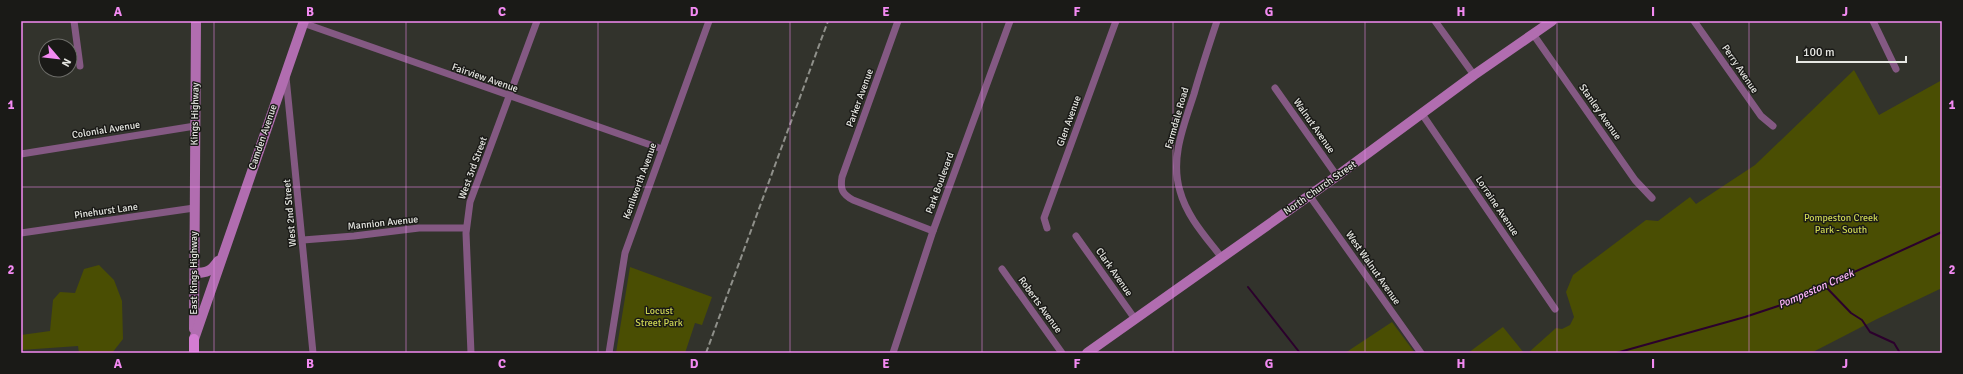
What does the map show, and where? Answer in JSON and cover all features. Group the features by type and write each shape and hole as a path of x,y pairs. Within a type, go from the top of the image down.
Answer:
{"main road":[{"name":"Kings Highway","path":"194,208 196,21"},
{"name":"North Church Street","path":"1087,353 1337,176 1474,75 1552,21"},
{"name":"Camden Avenue","path":"194,339 222,253 304,22"},
{"name":"East Kings Highway","path":"194,208 194,339"},
{"name":"Camden Avenue","path":"195,273 212,270 222,253"},
{"path":"194,339 194,353"}],"street":[{"path":"74,21 80,66"},
{"name":"West 3rd Street","path":"471,353 466,228 470,202 537,21"},
{"name":"Kenilworth Avenue","path":"609,353 625,253 709,21"},
{"name":"Parker Avenue","path":"898,21 841,182 842,193 852,200 933,231"},
{"name":"Park Boulevard","path":"893,353 933,231 1010,21"},
{"name":"Glen Avenue","path":"1047,228 1044,218 1116,21"},
{"name":"Farmdale Road","path":"1217,21 1181,135 1177,168 1180,192 1187,208 1196,224 1222,258"},
{"path":"1435,21 1474,75"},
{"name":"Perry Avenue","path":"1694,21 1757,111 1766,122 1773,126"},
{"path":"1874,21 1896,69"},
{"name":"Fairview Avenue","path":"304,22 509,97 662,150"},
{"name":"Stanley Avenue","path":"1533,34 1635,180 1652,198"},
{"name":"West 2nd Street","path":"285,72 303,240 313,353"},
{"name":"Walnut Avenue","path":"1275,88 1337,176"},
{"name":"Lorraine Avenue","path":"1422,114 1555,309"},
{"name":"Colonial Avenue","path":"21,154 195,126"},
{"name":"West Walnut Avenue","path":"1309,195 1421,352"},
{"name":"Pinehurst Lane","path":"21,232 194,208"},
{"name":"Mannion Avenue","path":"303,240 354,236 419,228 466,228"},
{"name":"Clark Avenue","path":"1076,236 1135,319"},
{"name":"Roberts Avenue","path":"1002,269 1062,353"}],"green space":[{"name":"Pompeston Creek Park - South","path":"1854,70 1879,115 1942,80 1942,288 1811,353 1528,353 1556,328 1562,329 1570,325 1574,317 1566,292 1573,275 1646,220 1658,221 1690,197 1696,204 1755,165"},
{"path":"99,265 114,280 122,301 123,339 112,353 79,353 78,346 21,350 21,335 50,331 53,300 60,292 75,293 84,269"},
{"name":"Locust Street Park","path":"630,267 712,297 702,325 695,323 685,353 616,353"},
{"path":"1392,322 1415,353 1345,353"},
{"path":"1503,327 1524,353 1468,353"}],"waterway":[{"name":"Pompeston Creek","path":"1616,353 1745,317 1784,304 1942,232"},
{"path":"1825,286 1851,313 1862,320 1870,332 1894,343 1900,353"},
{"path":"1248,287 1300,353"},
{"name":"Pompeston Creek","path":"1311,353 1318,353"}],"railway":[{"path":"706,353 828,21"}]}
